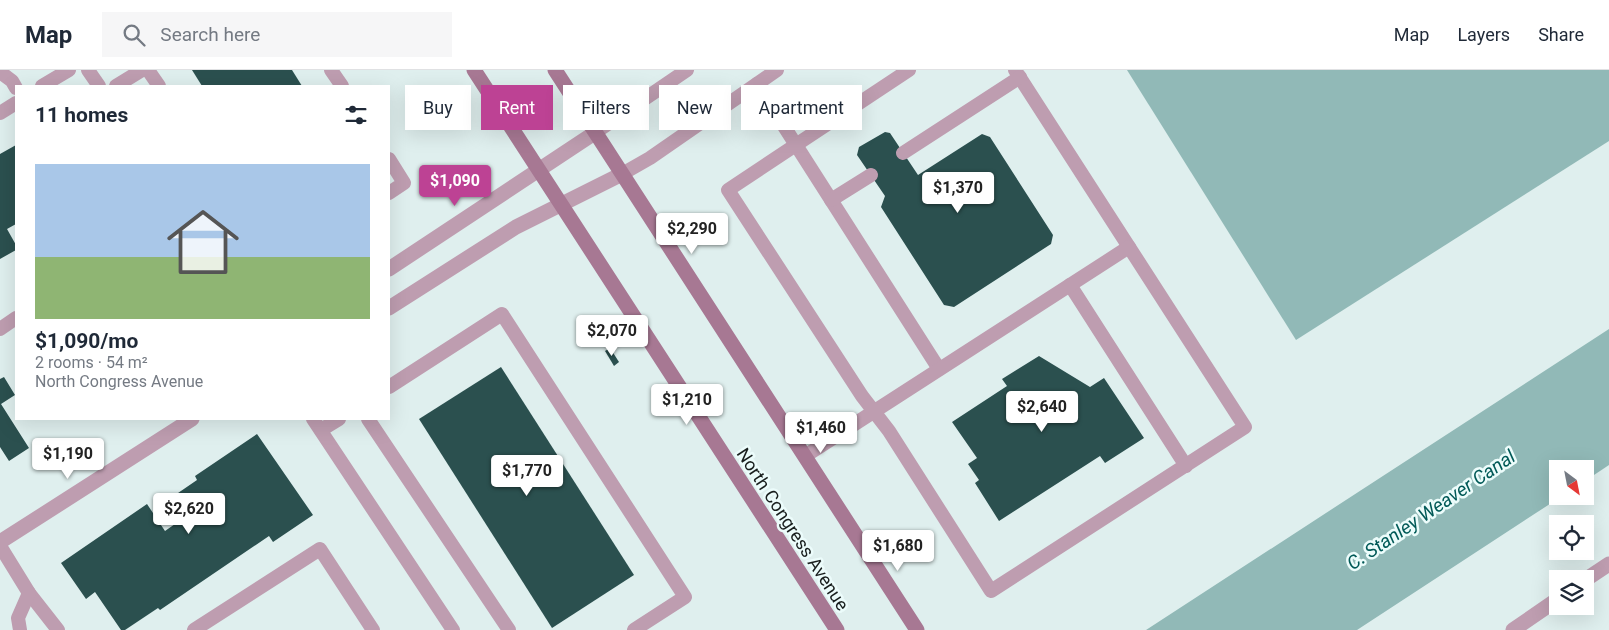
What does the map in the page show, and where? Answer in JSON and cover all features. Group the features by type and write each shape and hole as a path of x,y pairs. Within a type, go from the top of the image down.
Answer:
{"main road":[{"name":"North Congress Avenue","path":"474,70 836,630"},
{"path":"555,70 917,630"}],"street":[{"path":"390,268 596,132"},
{"path":"390,307 516,227 562,206 622,174"},
{"path":"0,542 190,420"},
{"path":"1594,574 1609,564"},
{"path":"1513,630 1549,605"}],"lane":[{"path":"44,85 69,70"},
{"path":"88,70 98,85"},
{"path":"118,85 142,70"},
{"path":"148,70 157,85"},
{"path":"331,70 341,85"},
{"path":"596,132 687,70"},
{"path":"622,174 650,158 777,70"},
{"path":"903,153 1017,74 1245,427 991,591 728,190 909,70"},
{"path":"0,72 15,87"},
{"path":"757,84 939,369"},
{"path":"0,113 15,104"},
{"path":"390,161 404,183 390,192"},
{"path":"831,200 871,175"},
{"path":"805,456 1129,247"},
{"path":"1070,285 1186,466"},
{"path":"390,386 502,314 685,597 634,630"},
{"path":"0,329 15,319"},
{"path":"335,420 317,424 453,630"},
{"path":"369,420 509,630"},
{"path":"0,546 29,593 58,630"},
{"path":"194,630 320,549 373,630"},
{"path":"20,630 18,618 29,593"}],"water":[{"path":"1127,70 1609,70 1609,141 1296,340"},
{"name":"C. Stanley Weaver Canal","path":"1609,329 1609,465 1594,475 1594,460 1549,460 1549,504 1357,630 1146,630"}],"building":[{"path":"192,70 292,70 301,85 201,85"},
{"path":"885,132 890,133 918,175 982,134 990,137 1053,235 1051,244 954,307 944,305 881,207 885,196 857,155 859,147"},
{"path":"15,146 15,225 7,229 15,243 15,251 0,259 0,154"},
{"path":"610,348 619,362 614,366 605,351"},
{"path":"1039,356 1090,387 1104,378 1144,438 1105,463 1100,456 999,521 975,483 979,480 968,464 977,458 952,422 1007,386 1002,379"},
{"path":"501,367 634,575 552,628 419,419"},
{"path":"4,377 15,395 1,404 29,448 9,461 0,447 0,379"},
{"path":"257,434 313,515 273,542 269,536 160,610 158,608 125,630 121,630 95,592 86,599 61,563 147,504 165,531 175,524 162,504 197,480 195,476"}]}
